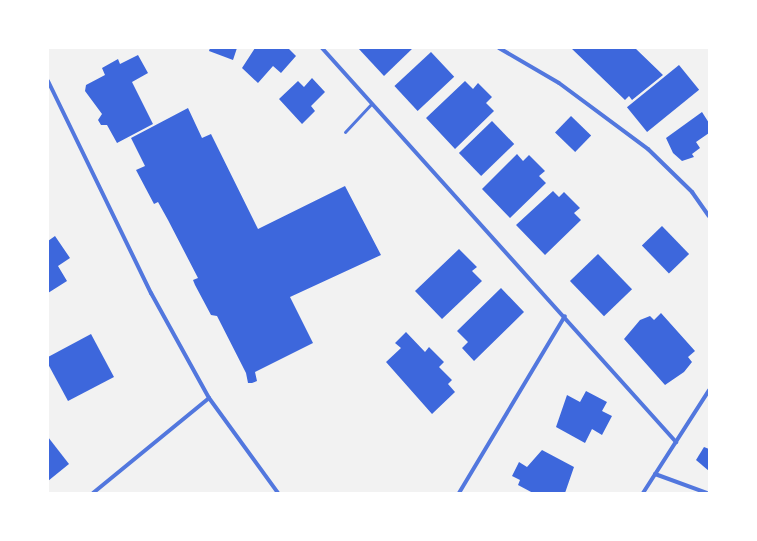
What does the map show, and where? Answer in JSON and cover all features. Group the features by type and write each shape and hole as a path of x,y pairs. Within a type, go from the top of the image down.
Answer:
{"street":[{"path":"322,48 371,104 565,316 676,442"},
{"path":"499,48 559,83 648,149 692,192 709,216"},
{"path":"48,81 151,293 208,398 278,493"},
{"path":"459,493 565,316"},
{"path":"643,493 709,390"},
{"path":"93,493 208,398"},
{"path":"655,474 707,493"}],"lane":[{"path":"345,132 371,104"}],"building":[{"path":"210,48 237,48 233,60 209,51"},
{"path":"255,48 288,48 296,56 281,73 273,66 258,83 242,68"},
{"path":"358,48 413,48 384,76"},
{"path":"571,48 635,48 663,75 632,100 629,96 625,100"},
{"path":"431,52 454,77 418,111 394,86"},
{"path":"138,55 148,73 132,82 153,124 117,143 107,125 101,125 98,120 102,114 85,91 86,85 105,75 102,68 118,59 120,64"},
{"path":"679,65 699,90 647,132 627,107"},
{"path":"312,78 325,92 311,106 315,111 302,124 279,99 298,81 304,87"},
{"path":"465,81 473,89 478,83 492,97 486,103 494,111 455,149 426,118"},
{"path":"188,108 202,138 211,134 258,229 345,186 381,255 290,297 313,343 255,372 257,381 252,383 248,383 246,373 217,316 211,315 195,285 193,280 198,278 168,220 158,202 154,204 136,170 145,166 131,138"},
{"path":"702,112 709,123 709,133 696,142 700,148 692,154 694,157 682,161 673,153 666,138"},
{"path":"571,116 591,135 575,152 555,133"},
{"path":"492,121 514,144 481,176 459,153"},
{"path":"517,154 523,161 529,155 545,171 539,176 546,183 510,218 482,189"},
{"path":"553,191 559,197 564,192 580,208 574,213 581,220 545,255 516,225"},
{"path":"662,226 689,254 669,274 642,245"},
{"path":"55,236 70,258 58,266 67,281 48,293 48,241"},
{"path":"459,249 477,267 472,271 482,281 442,319 415,291"},
{"path":"598,254 632,289 604,316 570,281"},
{"path":"501,288 524,312 474,361 462,348 468,342 457,331"},
{"path":"661,313 695,351 688,357 692,362 684,372 665,385 624,339 640,320 650,316 654,320"},
{"path":"406,332 425,352 429,347 444,362 439,367 452,380 448,384 455,392 432,414 386,362 401,348 395,343"},
{"path":"91,334 114,377 68,401 48,364 48,357"},
{"path":"586,391 607,402 602,411 612,416 602,435 592,429 585,443 556,427 567,395 580,402"},
{"path":"48,437 69,464 48,481"},
{"path":"704,447 709,449 709,471 696,460"},
{"path":"542,450 574,467 565,493 533,493 518,485 520,480 512,476 519,462 527,467"}]}
